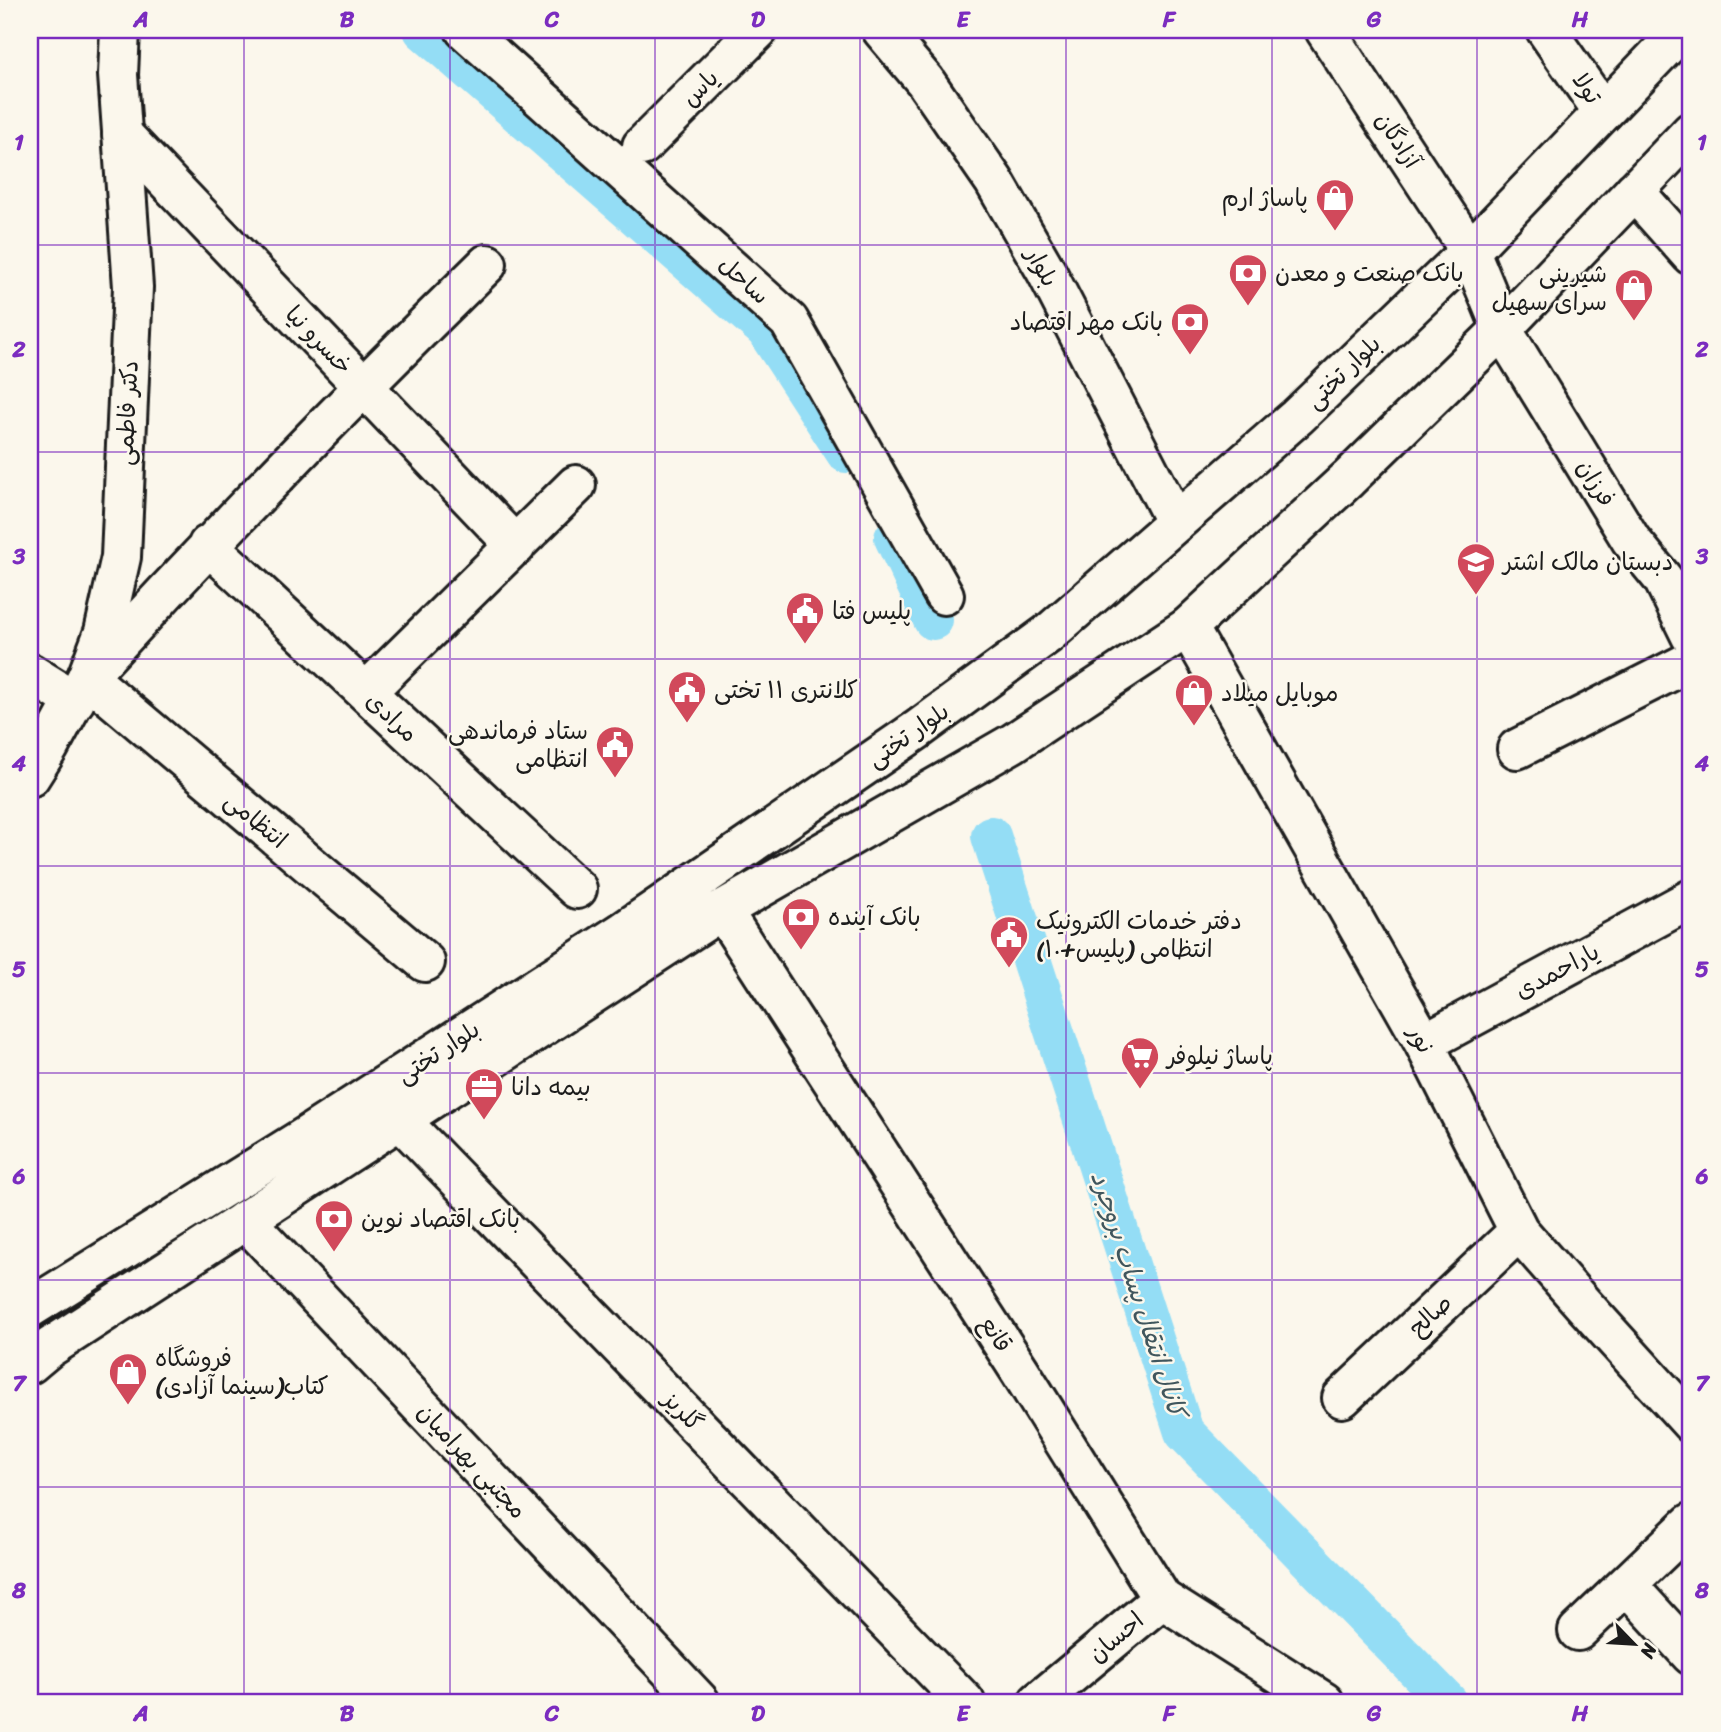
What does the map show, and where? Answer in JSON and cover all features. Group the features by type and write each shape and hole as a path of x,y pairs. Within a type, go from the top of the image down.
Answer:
{"street":[{"name":"دکتر فاطمی","path":"30,777 81,689 104,632 121,557 133,287 118,75 120,30"},
{"name":"ساحل","path":"465,30 789,321 944,595"},
{"name":"یاس","path":"642,146 758,30"},
{"name":"بلوار","path":"882,30 925,81 994,181 1046,271 1175,521"},
{"name":"آزادگان","path":"1325,30 1470,251 1502,329"},
{"name":"تولا","path":"1546,30 1603,112"},
{"name":"بلوار تختی","path":"30,1308 305,1137 624,932 1048,634 1297,417 1470,251 1682,30"},
{"name":"بلوار تختی","path":"30,1364 49,1348 722,910 1013,743 1188,627 1348,480 1502,329 1691,132"},
{"name":"خسرو نیا","path":"122,134 516,546"},
{"path":"1634,191 1691,255"},
{"path":"81,689 208,545 363,385 487,264"},
{"name":"فرزان","path":"1502,329 1631,540 1677,576 1691,636"},
{"path":"366,692 576,485"},
{"name":"مرادی","path":"208,545 577,889"},
{"name":"نور","path":"1188,627 1424,1044 1519,1231 1691,1423"},
{"path":"1517,749 1691,661"},
{"name":"انتظامی","path":"30,673 81,689 425,962"},
{"name":"یاراحمدی","path":"1424,1044 1691,899"},
{"name":"قانع","path":"722,910 1020,1371 1162,1599 1324,1702"},
{"name":"گلریز","path":"400,1121 965,1702"},
{"name":"مجتبی بهرامیان","path":"245,1220 699,1702"},
{"name":"صالح","path":"1342,1398 1519,1231"},
{"path":"1578,1631 1691,1523"},
{"path":"1627,1585 1691,1655"},
{"name":"احسان","path":"1038,1702 1162,1599"}],"waterway":[{"path":"423,30 766,330 846,453"},
{"path":"894,538 933,620"},
{"name":"کانال انتقال پساب بروجرد","path":"991,836 1184,1432 1448,1702"}],"place":[{"name":"پاساژ ارم","path":"1335,232"},
{"name":"بانک صنعت و معدن","path":"1248,307"},
{"name":"شیرینی سرای سهیل","path":"1634,322"},
{"name":"بانک مهر اقتصاد","path":"1190,356"},
{"name":"دبستان مالک اشتر","path":"1476,596"},
{"name":"پلیس فتا","path":"805,645"},
{"name":"کلانتری ۱۱ تختی","path":"687,724"},
{"name":"موبایل میلاد","path":"1194,727"},
{"name":"ستاد فرماندهی انتظامی","path":"615,779"},
{"name":"بانک آینده","path":"801,951"},
{"name":"دفتر خدمات الکترونیک انتظامی (پلیس+۱۰)","path":"1009,969"},
{"name":"پاساژ نیلوفر","path":"1140,1090"},
{"name":"بیمه دانا","path":"484,1121"},
{"name":"بانک اقتصاد نوین","path":"334,1253"},
{"name":"فروشگاه کتاب(سینما آزادی)","path":"128,1406"}]}
